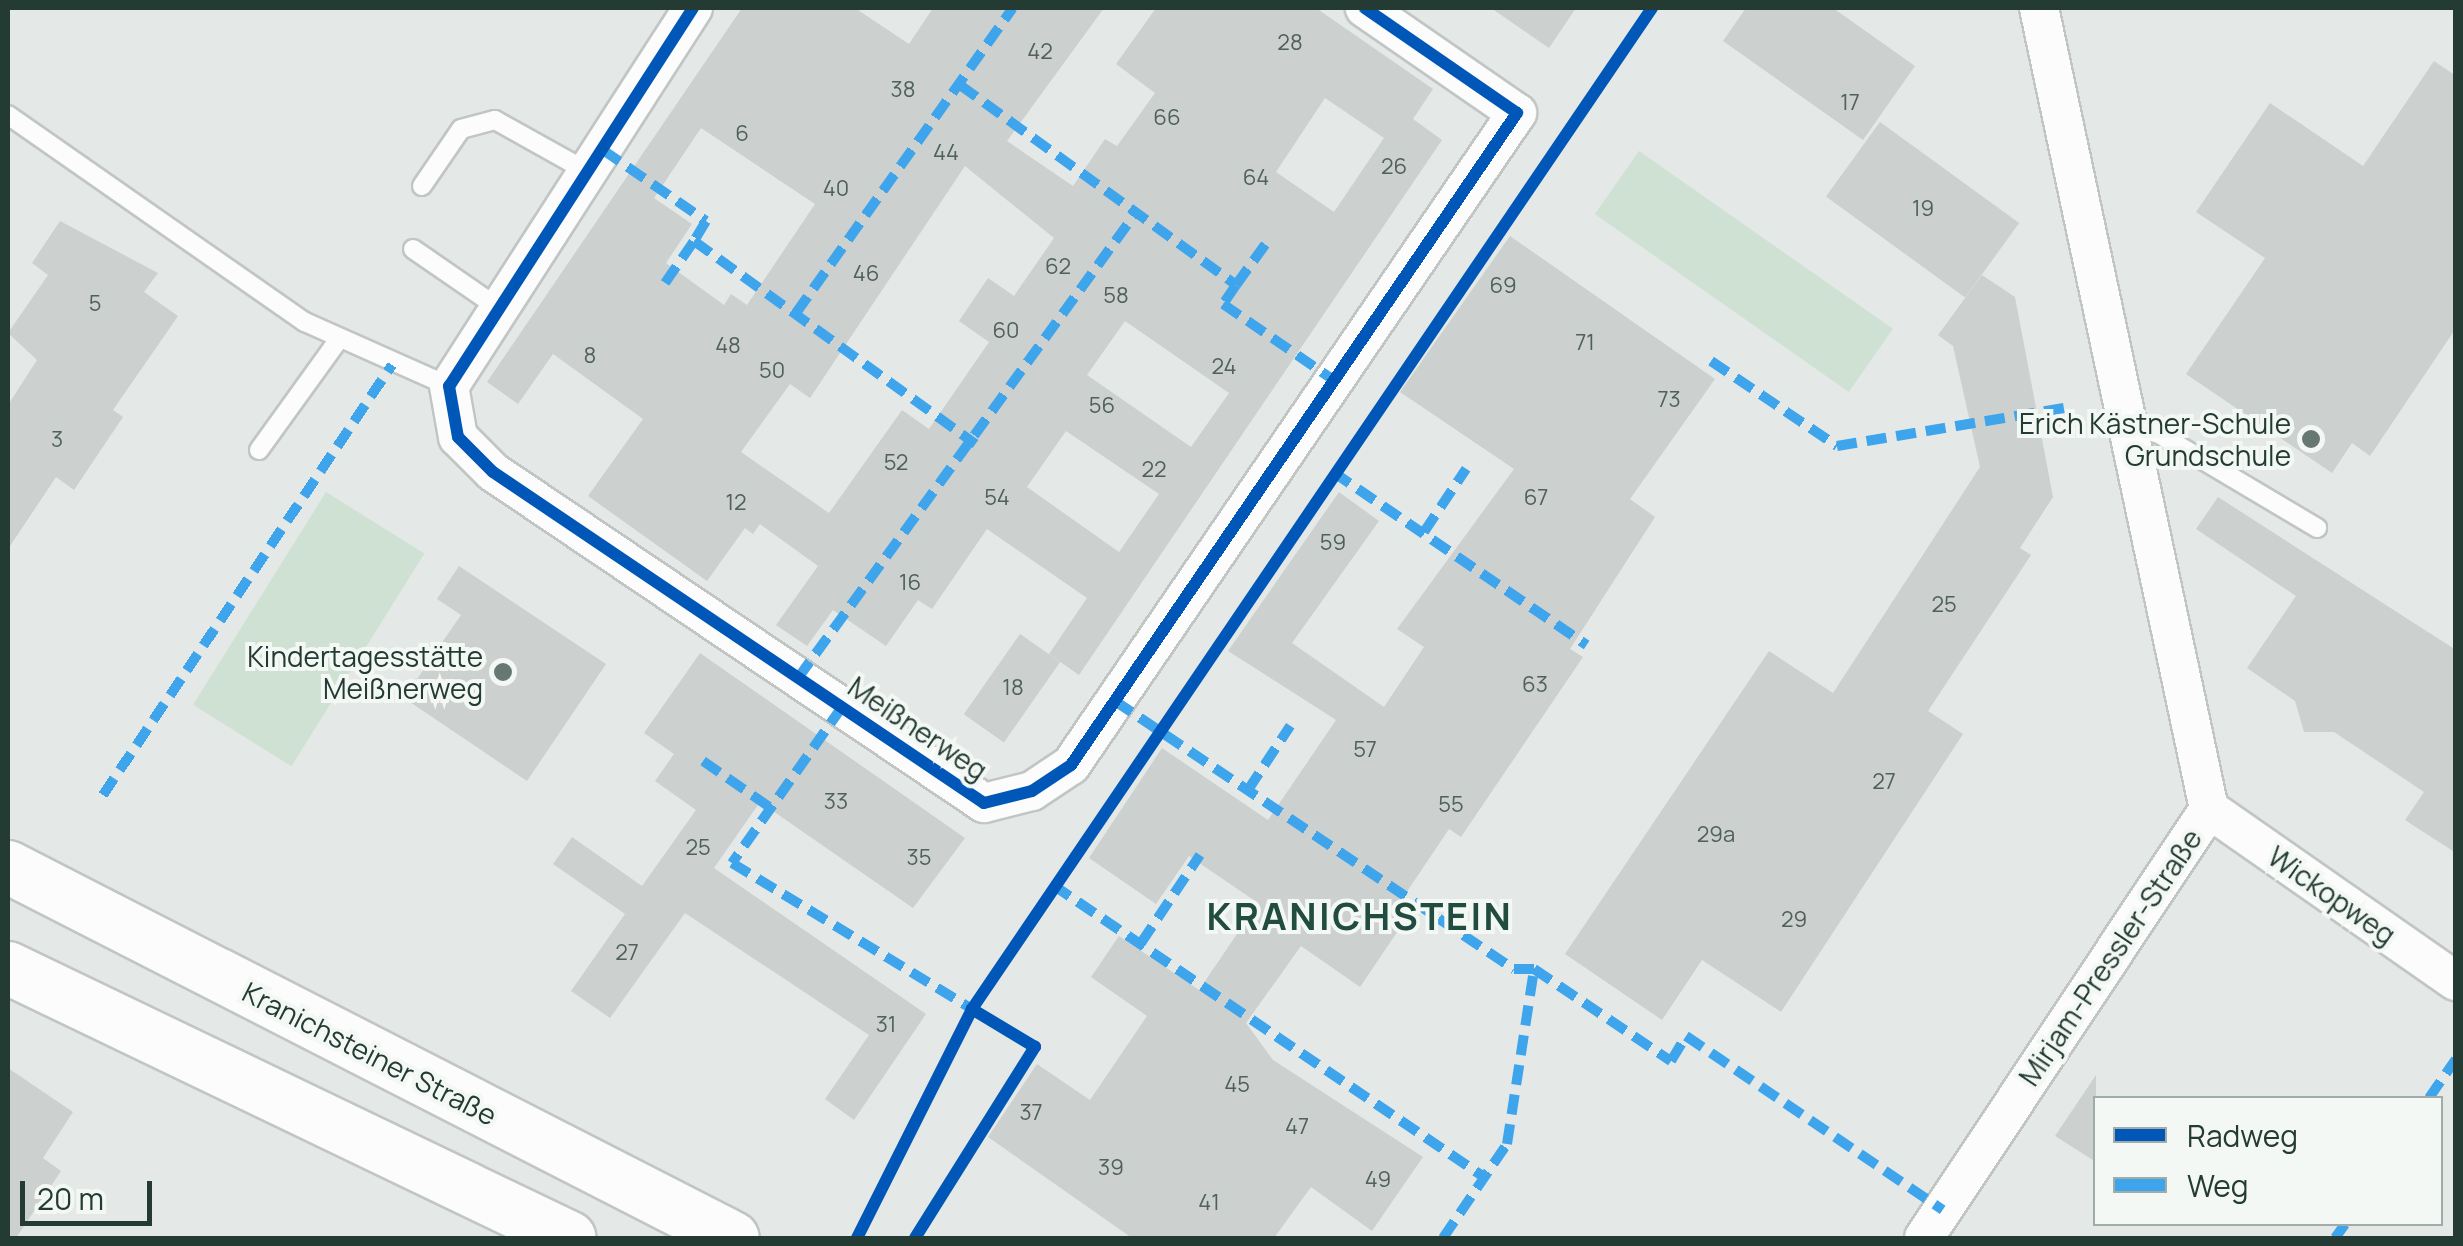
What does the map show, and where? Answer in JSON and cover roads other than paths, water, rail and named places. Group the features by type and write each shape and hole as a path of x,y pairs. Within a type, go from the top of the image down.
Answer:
{"main road":[{"name":"Kranichsteiner Straße","path":"8,867 733,1238"},
{"path":"8,968 570,1238"}],"street":[{"path":"450,386 497,307 693,8"},
{"name":"Meißnerweg","path":"450,386 458,437 493,472 984,803 1032,792 1071,764 1517,112 1365,8"},
{"name":"Mirjam-Pressler-Straße","path":"1924,1238 2209,809 2121,424 2038,8"},
{"name":"Wickopweg","path":"2209,809 2456,981"}],"lane":[{"path":"8,115 337,342 450,386"},
{"path":"422,186 461,128 495,120 588,172"},
{"path":"413,249 497,307"},
{"path":"258,450 337,342"},
{"path":"2121,424 2160,434 2317,528"}],"place":[{"name":"Erich Kästner-Schule Grundschule","path":"2311,439"},
{"name":"Kindertagesstätte Meißnerweg","path":"503,672"}],"district":[{"name":"KRANICHSTEIN","path":"1360,916"}]}
